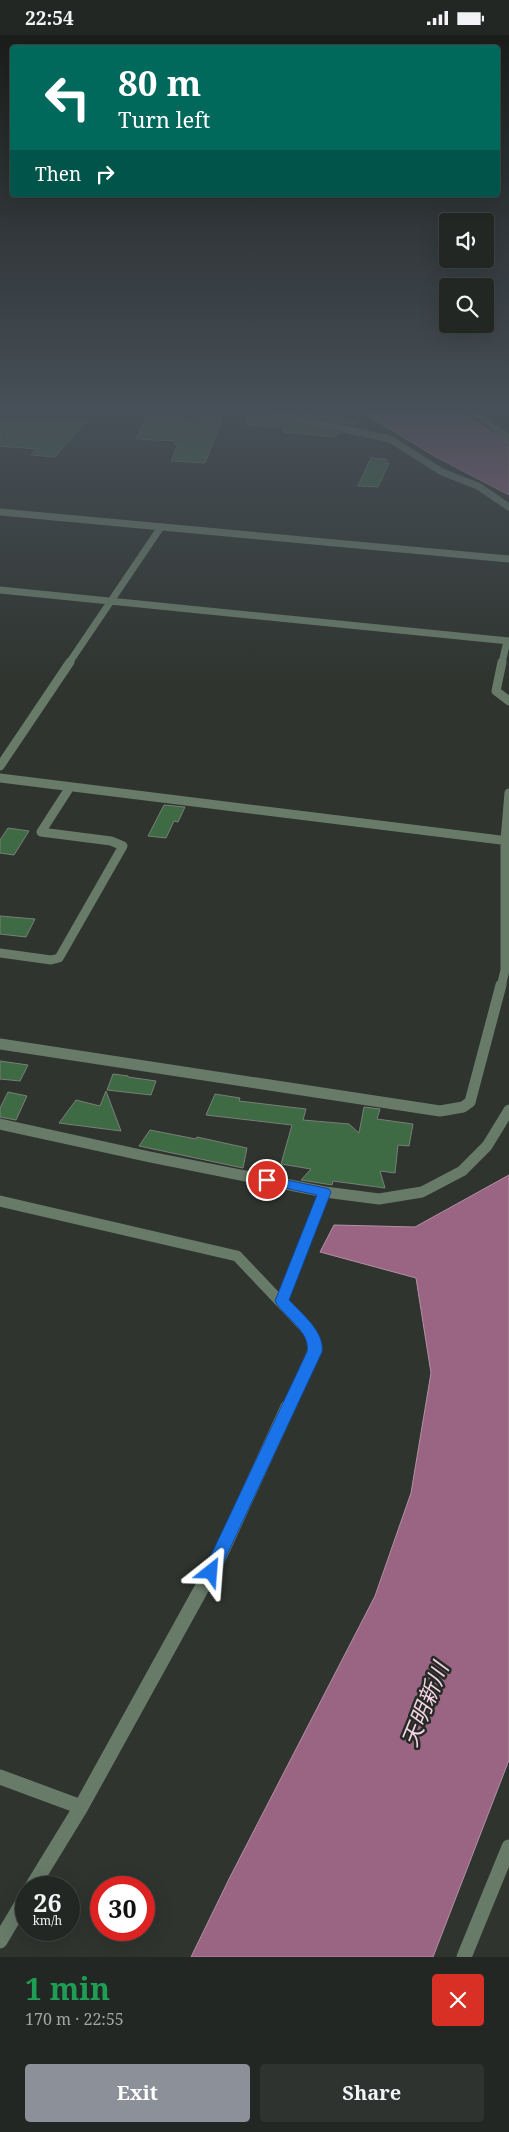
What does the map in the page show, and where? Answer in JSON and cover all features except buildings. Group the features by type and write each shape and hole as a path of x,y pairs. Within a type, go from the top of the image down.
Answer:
{"street":[{"path":"0,512 509,559"},
{"path":"0,766 161,527"},
{"path":"0,590 508,641 496,691 509,701"},
{"path":"0,778 507,841"},
{"path":"0,953 51,960 59,958 123,846 111,841 41,832 70,787"},
{"path":"0,1044 440,1111 463,1107 470,1102 505,970 509,793"},
{"path":"0,1124 150,1157 325,1192 379,1199 422,1191 462,1171 487,1146 509,1110"},
{"path":"282,1301 325,1192"},
{"path":"0,1201 237,1257 282,1301 310,1333 316,1344 220,1555 81,1807 39,1876"},
{"path":"0,1777 81,1807"},
{"path":"464,1957 509,1847"},
{"path":"0,1941 15,1916"}],"water":[{"name":"天明新川","path":"509,1175 509,1760 433,1957 191,1957 230,1877 375,1596 411,1493 431,1373 416,1278 320,1252 334,1225 415,1227"}],"route":[{"path":"211,1572 314,1352 316,1344 310,1333 282,1301 325,1192 267,1180"}]}
